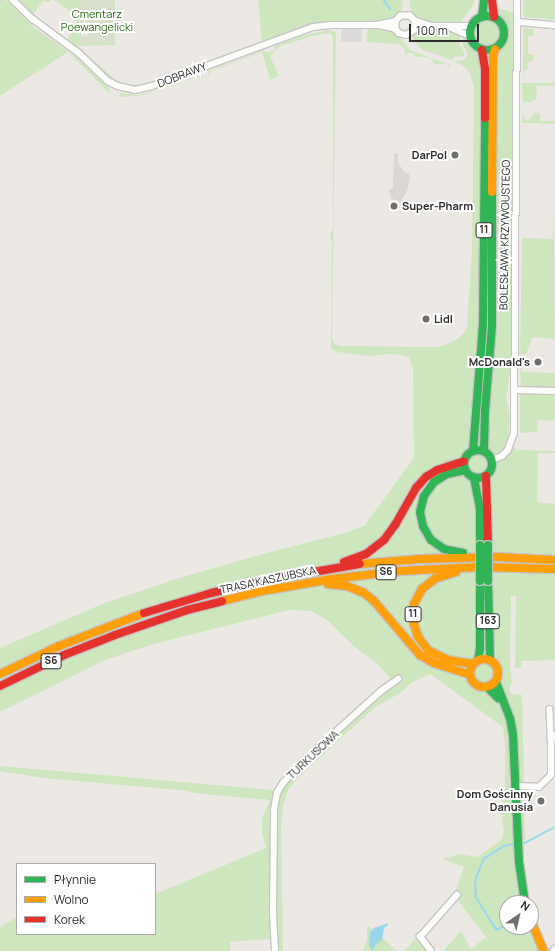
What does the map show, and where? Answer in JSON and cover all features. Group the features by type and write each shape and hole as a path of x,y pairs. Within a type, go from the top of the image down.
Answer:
{"main road":[{"path":"482,17 484,0"},
{"name":"11","path":"484,451 485,411 492,325 493,57 495,49 502,41 504,33 502,24 494,17 492,0"},
{"path":"494,17 482,17 475,21 471,26 470,36 474,45 482,50 495,49"},
{"name":"11","path":"473,451 484,325 485,69 482,50"},
{"path":"294,585 338,584 360,591 374,601 420,655 434,663 470,675 480,649 484,581 486,476 492,469 492,460 484,451 473,451 467,455 464,461 466,470 474,478 480,510 484,545"},
{"path":"311,572 351,560 374,548 390,534 416,488 426,477 440,468 464,461"},
{"path":"466,470 444,476 431,485 422,502 421,522 430,538 441,547 452,552 490,557"},
{"path":"474,478 486,476"},
{"name":"TRASA KASZUBSKA","path":"0,674 86,635 160,608 227,589 311,572 394,561 490,557 555,560"},
{"name":"11","path":"476,662 448,660 429,651 418,637 413,614 419,594 432,580 443,575 479,567"},
{"name":"TRASA KASZUBSKA","path":"0,686 64,655 138,626 213,603 294,585 394,571 479,567 555,569"},
{"name":"163","path":"484,581 490,660 496,664 498,670 496,682 510,720 513,736 518,843 524,895"},
{"path":"476,662 490,660"},
{"name":"163","path":"470,675 473,682 477,685 487,687 505,706"},
{"path":"487,687 496,682"},
{"path":"537,935 544,951"}],"street":[{"name":"DOBRAWY","path":"13,0 33,19 79,53 108,81 129,89 146,88 313,27 331,25 377,25 396,21 401,16 406,15 412,17 414,21 432,26 471,26"},
{"name":"BOLESŁAWA KRZYWOUSTEGO","path":"492,460 506,453 512,442 514,390 517,0"},
{"path":"396,21 396,29"},
{"path":"414,21 414,30"},
{"path":"517,22 555,25"},
{"name":"DOBRAWY","path":"377,25 396,29 399,33 406,35 414,30 432,26"},
{"path":"450,27 470,36"},
{"path":"514,390 555,391"},
{"name":"TURKUSOWA","path":"275,951 273,912 274,810 277,793 283,782 300,764 381,690 398,679"},
{"path":"515,786 539,787 550,776 553,738 550,709"},
{"path":"431,951 420,937 457,894"}],"shaded area":[{"path":"343,28 360,28 362,30 362,42 341,42 341,32"},
{"path":"394,153 398,153 398,163 406,174 408,172 410,175 408,189 401,201 404,207 403,208 397,200 391,199 391,195 388,192 393,187"}],"green space":[{"path":"0,0 6,0 31,25 76,57 110,89 109,93 68,52 0,96"},
{"path":"16,0 51,0 49,2 43,1 33,15"},
{"name":"Cmentarz Poewangelicki","path":"54,0 115,0 115,45 77,46 116,80 126,84 137,85 197,66 152,83 135,87 123,86 110,79 69,42 68,38 77,25 74,20 77,16"},
{"name":"Cmentarz Poewangelicki","path":"80,0 114,0 114,44 79,43"},
{"path":"258,0 403,0 401,11 394,19 379,22 336,22 322,24 205,64 202,63 262,41"},
{"path":"409,0 474,0 475,2 459,25 427,22 416,19 411,12"},
{"path":"523,0 555,0 555,20 524,17"},
{"path":"495,7 515,13 512,372 510,373 506,398 510,416 508,437 518,452 519,450 555,451 555,453 538,453 537,502 555,504 555,660 521,661 521,667 515,668 516,596 511,596 510,664 512,681 509,690 511,694 522,695 524,782 538,783 548,773 549,764 548,774 541,783 535,785 521,784 518,782 518,744 511,744 516,840 514,844 516,846 518,875 522,895 499,895 499,935 534,935 541,951 443,951 461,931 471,949 486,937 456,898 458,895 455,892 464,867 442,859 460,854 478,857 501,840 504,832 501,811 505,786 505,744 503,727 430,674 411,683 400,693 374,708 298,778 288,790 283,805 281,826 283,951 271,951 270,939 230,942 230,951 0,951 0,927 16,918 16,935 156,935 156,894 266,848 262,832 262,818 270,800 43,778 0,771 0,766 273,790 297,761 390,678 378,664 355,647 327,620 311,611 289,610 157,643 105,660 0,712 0,648 102,604 179,578 274,551 345,533 364,526 414,458 413,368 409,358 403,355 388,354 369,356 337,352 331,349 332,240 330,236 333,228 333,39 331,33 313,36 280,46 270,56 279,76 270,80 262,52 211,71 210,75 199,79 196,77 144,95 119,97 121,93 135,95 148,93 197,75 200,78 209,75 208,71 264,50 267,53 275,50 275,46 302,36 328,30 336,32 332,338 335,344 340,346 440,347 456,340 463,334 467,327 472,251 474,87 470,73 455,61 464,60 467,57 467,53 462,43 463,34 481,57 481,324 474,411 479,411 486,325 487,55 490,55 489,325 482,411 488,411 495,325 496,57 498,51 506,41 508,33 505,23 498,15"},
{"path":"487,20 496,24 500,33 496,42 487,46 478,42 474,33 478,24"},
{"path":"380,27 394,31 410,50 450,65 449,67 447,64 435,64 434,67 431,58 414,56 414,53 407,53 406,56 404,48 398,44 366,42 368,28"},
{"path":"436,28 458,32 460,35 460,45 464,56 454,57 452,60 423,50 413,41 413,35 418,31"},
{"path":"525,28 533,29 533,35 528,36 528,54 532,54 534,61 527,62 528,70 524,70 523,78 523,31"},
{"path":"522,83 553,83 555,86 537,86 536,100 533,100 533,102 524,102 523,106"},
{"path":"523,110 524,118 528,121 536,112 540,114 540,121 555,121 555,124 523,123 522,136"},
{"path":"554,200 555,339 533,337 526,354 520,354 522,238 553,239"},
{"path":"520,362 526,364 522,367 522,372 555,373 555,389 521,388"},
{"path":"520,392 555,393 555,421 538,420 537,432 520,433"},
{"path":"519,789 525,790 525,842 523,843"},
{"path":"368,926 397,951 363,951 367,939"},
{"path":"417,937 429,951 404,951"}],"water":[{"path":"388,923 388,925 384,928 382,940 376,944 372,951 371,947 369,947 370,933 374,928"}],"waterway":[{"path":"384,0 390,9"},
{"path":"520,843 525,843 555,827"},
{"path":"499,929 497,930 495,928 476,898 476,878 484,859 504,846 514,844"}],"traffic: fast":[{"path":"482,17 484,0"},
{"path":"484,16 490,16 494,17 501,23 504,33 503,40 497,47 490,50 484,50 480,49 473,43 470,36 470,30 471,26 477,19 484,16"},
{"path":"473,451 483,325 485,118"},
{"path":"484,451 485,411 492,325 492,192"},
{"path":"478,450 488,454 492,464 488,474 478,478 468,474 464,464 468,454 478,450"},
{"path":"463,553 444,549 431,540 423,526 420,512 424,496 434,482 447,474 466,470"},
{"path":"474,478 480,510 480,545"},
{"path":"480,545 480,581"},
{"path":"488,545 488,581"},
{"path":"478,660 480,649 480,581"},
{"path":"488,581 490,660"},
{"path":"496,682 510,718 513,735 519,862 524,895"},
{"path":"487,687 498,698"}],"traffic: slow":[{"path":"492,192 493,57 495,49"},
{"path":"360,564 421,559 496,557 555,560"},
{"path":"222,601 257,592 332,579 400,571 479,567 555,569"},
{"path":"456,572 436,578 422,589 414,604 414,624 418,637 429,651 448,660 473,664"},
{"path":"328,584 347,586 364,593 374,601 420,655 434,663 470,675"},
{"path":"0,674 59,646 144,613"},
{"path":"484,659 494,663 498,673 494,683 484,687 474,683 470,673 474,663 484,659"},
{"path":"537,935 544,951"}],"traffic: jam":[{"path":"492,0 494,17"},
{"path":"482,50 485,69 485,118"},
{"path":"344,562 366,554 384,540 395,525 416,488 426,477 437,470 464,461"},
{"path":"486,476 488,545"},
{"path":"144,613 211,593 273,579 360,564"},
{"path":"0,686 64,655 115,635 187,610 222,601"}],"place":[{"name":"DarPol","path":"455,155"},
{"name":"Super-Pharm","path":"394,206"},
{"name":"Lidl","path":"426,319"},
{"name":"McDonald's","path":"538,362"},
{"name":"Dom Gościnny Danusia","path":"541,801"}]}
